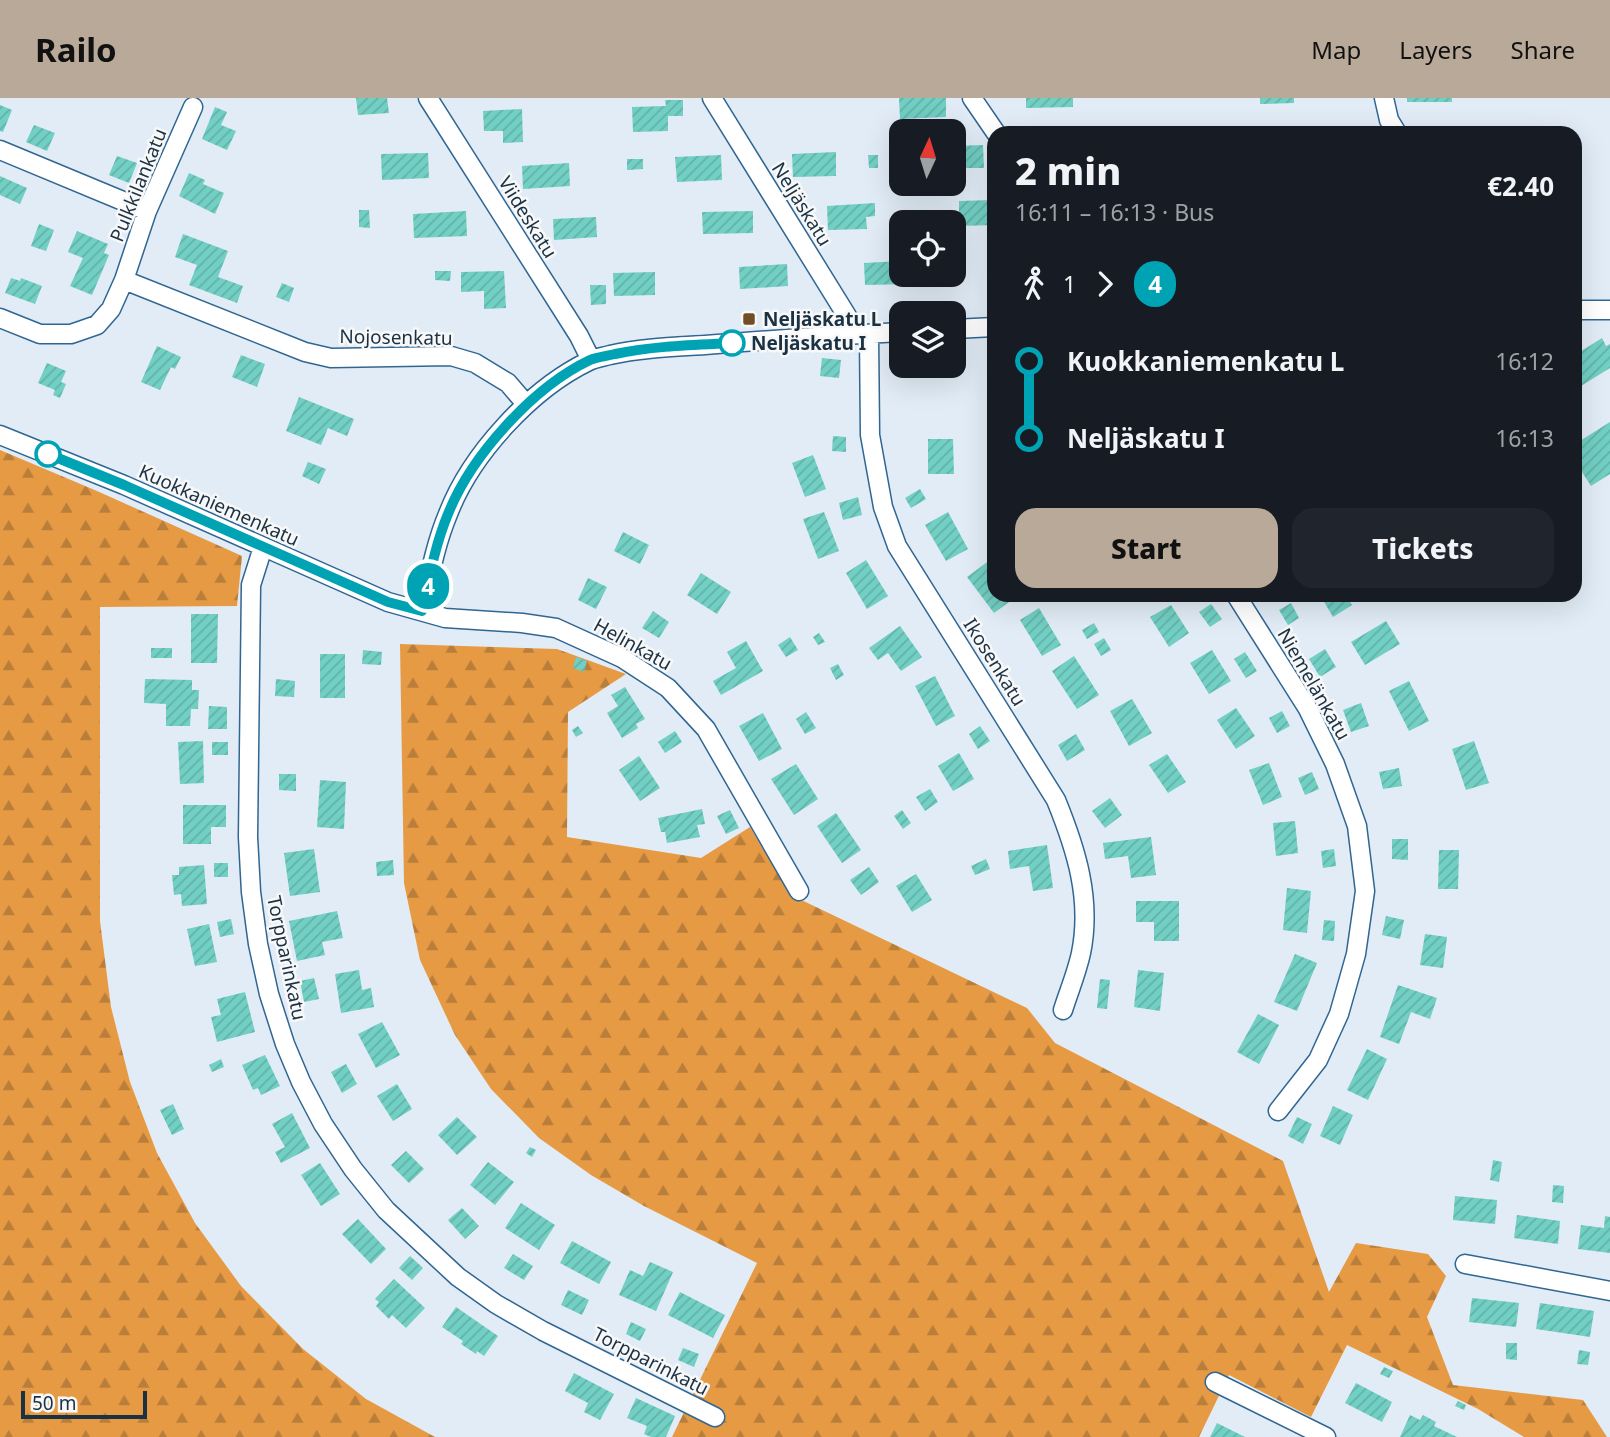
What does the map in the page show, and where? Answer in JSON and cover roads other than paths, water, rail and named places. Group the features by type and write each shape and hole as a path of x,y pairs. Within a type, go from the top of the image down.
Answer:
{"street":[{"name":"Viideskatu","path":"428,98 591,359"},
{"name":"Neljäskatu","path":"712,98 847,316 850,335"},
{"path":"972,98 991,126"},
{"path":"1384,98 1393,126"},
{"name":"Pulkkilankatu","path":"0,318 40,334 71,334 97,325 111,309 124,280 147,211 192,107"},
{"path":"0,150 147,211"},
{"name":"Nojosenkatu","path":"124,280 305,352 331,358 451,356 475,363 508,383 526,404"},
{"path":"1582,310 1610,310"},
{"path":"966,328 987,327"},
{"path":"422,611 448,513 461,484 479,457 526,404 591,359 631,351 889,333"},
{"name":"Ikosenkatu","path":"869,334 870,435 883,507 897,546 1056,800 1072,840 1085,916 1081,954 1063,1010"},
{"name":"Kuokkaniemenkatu","path":"0,435 124,485 388,602 422,611"},
{"name":"Torpparinkatu","path":"263,547 251,585 248,837 251,892 258,944 269,993 285,1044 301,1082 323,1124 386,1210 458,1277 496,1304 543,1331 715,1417"},
{"name":"Niemelänkatu","path":"1240,602 1308,709 1335,764 1357,826 1365,891 1356,954 1339,1014 1318,1060 1278,1111"},
{"name":"Helinkatu","path":"422,611 445,618 556,628 622,659 668,688 706,729 799,891"},
{"path":"1465,1264 1610,1290"},
{"path":"1215,1382 1326,1437"}],"place":[{"name":"Neljäskatu L","path":"749,319"},
{"name":"Neljäskatu I","path":"732,343"}]}
